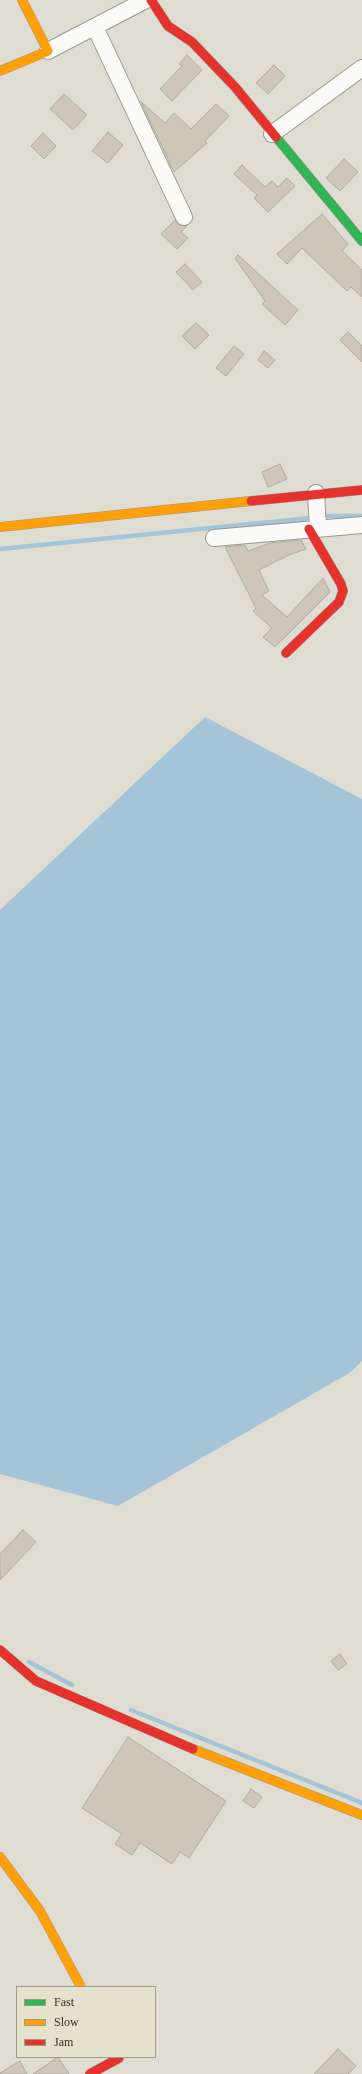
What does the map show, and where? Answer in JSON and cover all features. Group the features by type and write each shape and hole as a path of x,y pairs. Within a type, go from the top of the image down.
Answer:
{"street":[{"path":"22,0 48,51"},
{"path":"0,71 48,51 146,0"},
{"path":"151,0 168,26 198,48 235,86 272,134 362,241"},
{"path":"95,27 184,217"},
{"path":"272,134 362,68"},
{"path":"0,527 316,493 362,490"},
{"path":"286,652 339,602 342,596 341,584 314,529 316,493"},
{"path":"214,538 362,525"},
{"path":"0,1650 36,1681 191,1748 362,1815"},
{"path":"0,1857 40,1911 80,1986"},
{"path":"90,2074 116,2058"},
{"path":"118,2058 124,2069"}],"water":[{"path":"205,717 362,799 362,1361 351,1372 118,1506 0,1474 0,910"}],"building":[{"path":"187,55 202,70 172,101 160,89 182,66 179,64"},
{"path":"274,65 285,76 268,94 256,83"},
{"path":"64,94 87,115 73,130 50,109"},
{"path":"141,102 165,123 174,113 191,129 216,104 229,116 205,141 207,143 174,172"},
{"path":"108,132 123,145 108,163 92,151"},
{"path":"43,133 56,146 44,159 31,146"},
{"path":"344,159 358,172 340,191 326,178"},
{"path":"242,165 265,187 272,181 278,187 287,178 295,186 268,212 254,198 257,195 234,174"},
{"path":"322,214 348,244 342,251 362,270 362,297 351,287 347,291 302,248 287,264 277,254"},
{"path":"175,220 179,225 187,226 181,232 188,238 177,249 161,234"},
{"path":"238,255 298,310 285,325 262,304 265,301 235,258"},
{"path":"185,264 202,282 193,290 176,272"},
{"path":"196,323 209,335 195,349 182,336"},
{"path":"348,332 362,346 362,362 340,340"},
{"path":"234,346 244,354 226,376 216,368"},
{"path":"264,351 275,360 268,368 258,360"},
{"path":"280,464 287,479 268,487 262,472"},
{"path":"301,540 306,549 289,555 259,570 269,591 262,595 287,617 323,578 330,592 275,647 263,637 272,628 253,611 256,608 225,547 245,545 248,551 270,543"},
{"path":"23,1530 36,1542 0,1580 0,1554"},
{"path":"340,1654 347,1664 338,1670 331,1661"},
{"path":"128,1737 226,1801 189,1858 180,1852 172,1864 140,1843 132,1855 115,1844 122,1834 82,1808"},
{"path":"251,1789 262,1797 254,1808 243,1801"},
{"path":"338,2049 356,2066 348,2074 314,2074"},
{"path":"59,2058 69,2074 33,2074"},
{"path":"20,2061 27,2074 0,2074 0,2073"}],"waterway":[{"path":"327,516 362,516"},
{"path":"0,549 311,518"},
{"path":"29,1662 72,1685"},
{"path":"131,1710 362,1803"}],"traffic: fast":[{"path":"276,137 362,241"}],"traffic: slow":[{"path":"0,71 48,51 22,0"},
{"path":"0,527 251,501"},
{"path":"193,1749 362,1815"},
{"path":"0,1857 40,1911 80,1986"}],"traffic: jam":[{"path":"151,0 168,26 192,42 235,87 276,137"},
{"path":"251,501 362,490"},
{"path":"286,653 339,602 343,591 341,584 309,529"},
{"path":"0,1650 36,1681 193,1749"},
{"path":"90,2074 119,2058"}]}
